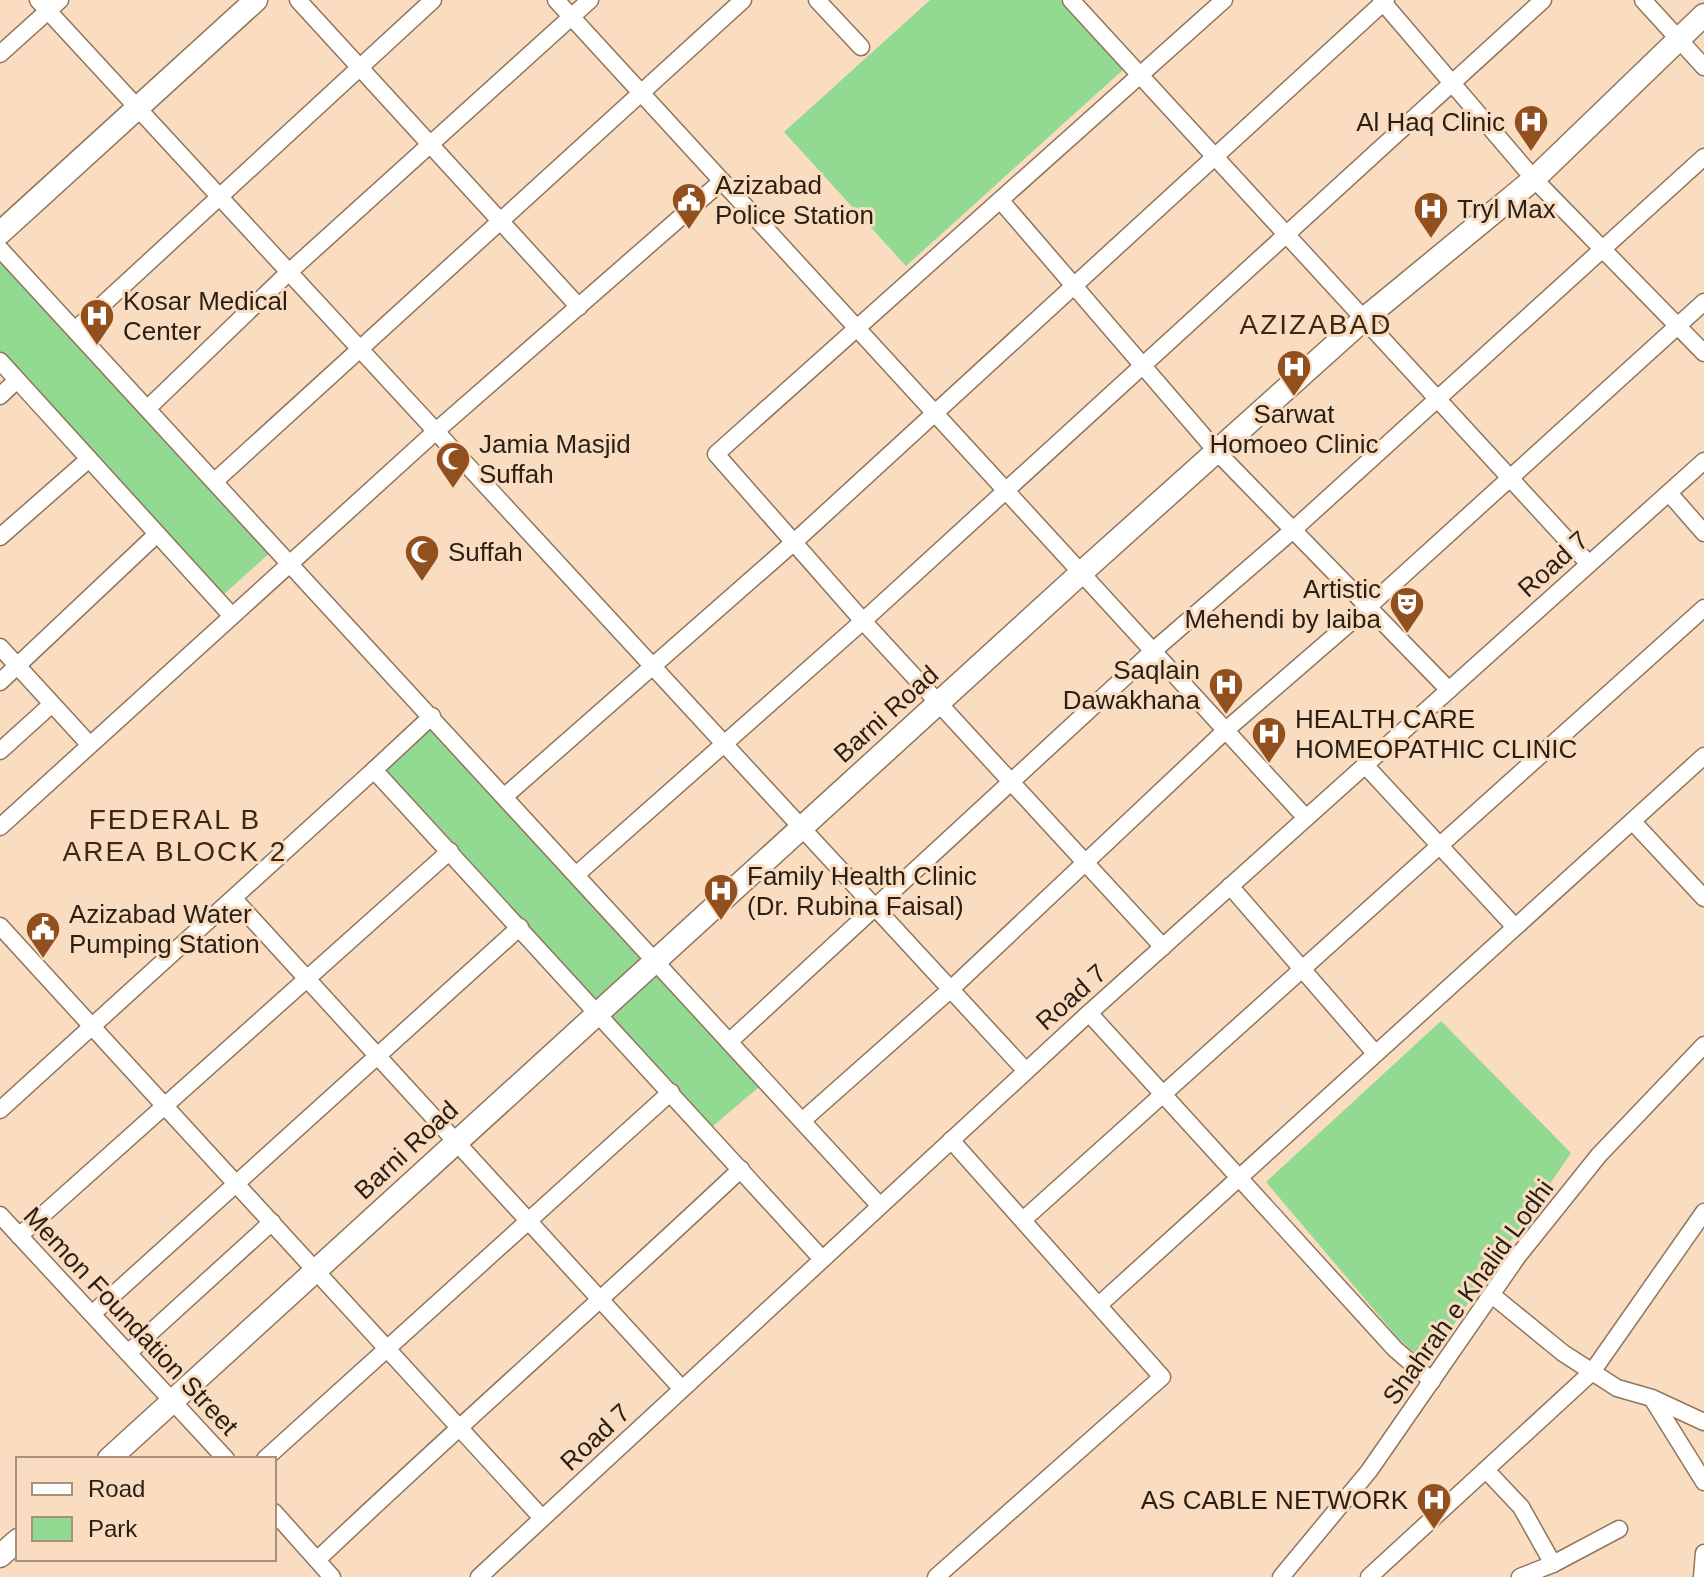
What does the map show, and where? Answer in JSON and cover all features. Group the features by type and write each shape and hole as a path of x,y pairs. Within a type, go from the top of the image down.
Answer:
{"street":[{"path":"0,233 256,0"},
{"path":"298,0 579,307"},
{"path":"75,330 433,0"},
{"path":"556,0 1306,818"},
{"path":"148,408 289,272 590,0"},
{"path":"215,481 362,351 743,0"},
{"path":"817,0 861,47"},
{"path":"1071,0 1589,564"},
{"path":"1163,947 863,621 716,454 1224,0"},
{"path":"577,874 863,621 1543,0"},
{"path":"1643,0 1704,67"},
{"path":"505,796 793,543 1383,1 1534,179 1704,353"},
{"path":"0,54 49,4 138,108 1026,1071"},
{"name":"Barni Road","path":"111,1457 1081,573 1364,319 1534,179 1704,15"},
{"path":"730,1041 1153,651 1293,530 1704,157"},
{"path":"0,827 436,431 722,181"},
{"path":"1001,201 1218,453 1449,690"},
{"path":"0,249 880,1206"},
{"path":"802,1121 951,989 1226,730 1368,607 1704,302"},
{"path":"0,361 231,615"},
{"path":"0,396 17,380"},
{"path":"0,537 89,459"},
{"name":"Road 7","path":"479,1577 1089,1013 1704,461"},
{"path":"1669,493 1704,533"},
{"path":"0,682 157,534"},
{"path":"1023,1220 1704,608"},
{"path":"0,647 89,744"},
{"path":"0,751 52,704"},
{"path":"0,1110 432,716"},
{"path":"1100,1304 1704,756"},
{"path":"1365,765 1515,927"},
{"path":"374,770 822,1259"},
{"path":"1633,822 1704,898"},
{"path":"19,1236 450,851"},
{"path":"1230,886 1375,1053"},
{"path":"234,899 682,1389"},
{"path":"0,926 90,1028 317,1270 542,1518"},
{"path":"92,1314 520,927"},
{"path":"1089,1013 1395,1349 1432,1381"},
{"name":"Shahrah e Khalid Lodhi","path":"1281,1577 1369,1471 1492,1295 1599,1155 1704,1045"},
{"path":"267,1457 671,1092"},
{"path":"936,1577 1162,1377 951,1140"},
{"path":"317,1560 458,1426 601,1301 741,1169"},
{"path":"1369,1577 1592,1372 1704,1212"},
{"name":"Memon Foundation Street","path":"0,1215 224,1457"},
{"path":"128,1353 272,1222"},
{"path":"1492,1295 1617,1388 1652,1398 1704,1422"},
{"path":"1652,1398 1704,1482"},
{"path":"1486,1470 1521,1507 1553,1564"},
{"path":"276,1514 332,1577"},
{"path":"1520,1577 1553,1564 1619,1529"},
{"path":"0,1556 16,1542"},
{"path":"1702,1577 1704,1553"}],"green space":[{"path":"930,0 1061,0 1124,69 906,266 784,132"},
{"path":"0,256 272,551 222,596 0,355"},
{"path":"432,716 766,1081 706,1132 374,770"},
{"path":"1441,1021 1571,1153 1427,1364 1398,1338 1266,1182"}],"place":[{"name":"Al Haq Clinic","path":"1531,153"},
{"name":"Azizabad Police Station","path":"689,231"},
{"name":"Tryl Max","path":"1431,240"},
{"name":"Kosar Medical Center","path":"97,347"},
{"name":"Sarwat Homoeo Clinic","path":"1294,398"},
{"name":"Jamia Masjid Suffah","path":"453,490"},
{"name":"Suffah","path":"422,583"},
{"name":"Artistic Mehendi by laiba","path":"1407,635"},
{"name":"Saqlain Dawakhana","path":"1226,716"},
{"name":"HEALTH CARE HOMEOPATHIC CLINIC","path":"1269,765"},
{"name":"Family Health Clinic (Dr. Rubina Faisal)","path":"721,922"},
{"name":"Azizabad Water Pumping Station","path":"43,960"},
{"name":"AS CABLE NETWORK","path":"1434,1531"}],"district":[{"name":"AZIZABAD","path":"1316,324"},
{"name":"FEDERAL B AREA BLOCK 2","path":"175,835"}]}
